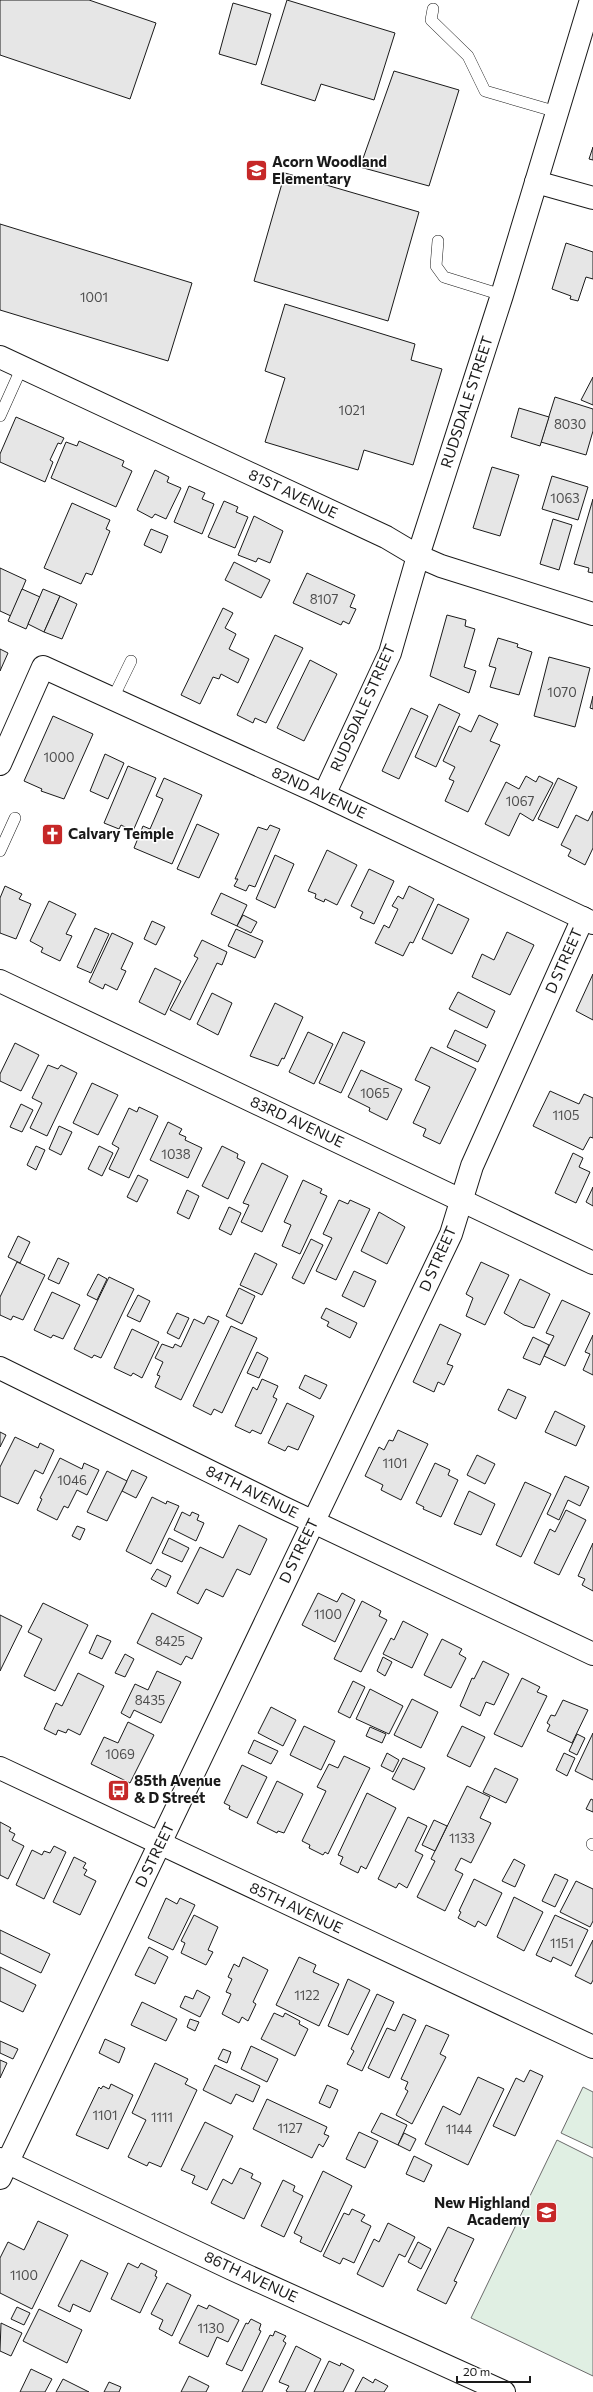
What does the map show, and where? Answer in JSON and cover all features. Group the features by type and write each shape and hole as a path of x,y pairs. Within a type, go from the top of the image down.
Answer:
{"street":[{"name":"RUDSDALE STREET","path":"324,796 390,653 418,556 502,295 591,0"},
{"path":"536,182 593,198"},
{"name":"81ST AVENUE","path":"0,357 386,537 418,556 593,614"},
{"name":"82ND AVENUE","path":"2,754 43,667 324,796 588,921"},
{"name":"D STREET","path":"2,2166 161,1844 451,1234 472,1166 588,921"},
{"name":"83RD AVENUE","path":"0,981 593,1263"},
{"name":"84TH AVENUE","path":"0,1368 313,1522 593,1654"},
{"name":"85TH AVENUE","path":"0,1768 593,2047"},
{"name":"86TH AVENUE","path":"2,2166 504,2392"}],"lane":[{"path":"433,9 430,20 468,56 485,91 557,112"},
{"path":"438,241 436,266 444,277 502,295"},
{"path":"0,416 22,367"},
{"path":"113,698 131,661"},
{"path":"0,851 15,818"}],"green space":[{"path":"583,2087 593,2092 593,2148 561,2133"},
{"path":"557,2140 593,2158 593,2376 471,2318"}],"building":[{"path":"0,0 89,0 156,23 130,99 0,55"},
{"path":"287,0 395,33 374,100 321,84 315,101 261,84"},
{"path":"233,3 271,14 256,65 219,54"},
{"path":"394,71 459,90 429,186 360,167"},
{"path":"593,147 593,160 589,159"},
{"path":"285,173 419,212 388,321 254,281"},
{"path":"0,224 192,283 168,361 0,310"},
{"path":"566,243 593,252 593,279 586,277 578,301 570,299 571,296 552,289"},
{"path":"285,304 415,344 411,360 442,369 413,465 364,450 358,470 265,442 285,378 265,371"},
{"path":"593,377 593,405 581,400"},
{"path":"555,397 593,409 593,431 586,455 541,442"},
{"path":"519,408 549,417 540,446 511,437"},
{"path":"16,417 64,438 61,444 58,443 50,460 53,462 45,482 0,462 0,454"},
{"path":"79,441 124,461 122,466 132,471 116,507 51,478 66,442 77,446"},
{"path":"492,467 519,475 500,536 473,528"},
{"path":"155,470 169,477 167,482 181,488 166,519 155,514 152,518 137,510"},
{"path":"552,476 588,487 578,520 542,509"},
{"path":"189,486 205,493 202,499 214,504 202,534 174,522"},
{"path":"593,499 593,573 588,572 589,568 574,564"},
{"path":"224,501 238,507 236,512 248,517 235,548 208,537"},
{"path":"72,503 110,520 106,529 110,531 92,575 86,573 81,584 44,568"},
{"path":"254,516 283,531 270,563 258,558 256,562 238,555"},
{"path":"553,519 572,525 559,570 540,564"},
{"path":"151,529 168,536 161,553 144,545"},
{"path":"234,562 270,580 261,598 225,580"},
{"path":"0,568 26,580 11,616 0,611"},
{"path":"307,573 355,595 350,607 356,609 349,624 343,621 341,625 293,603"},
{"path":"22,589 40,597 26,629 8,621"},
{"path":"43,589 60,596 44,632 28,624"},
{"path":"60,596 77,604 62,639 44,632"},
{"path":"223,608 233,613 225,628 236,634 229,649 249,659 238,683 221,674 219,679 213,677 200,704 181,695"},
{"path":"447,615 466,620 465,626 475,629 464,667 476,671 469,693 430,676"},
{"path":"275,635 303,648 266,723 255,718 253,723 237,715"},
{"path":"498,638 518,644 517,647 532,652 519,695 490,687 496,668 489,666"},
{"path":"0,649 8,653 0,671"},
{"path":"549,657 590,668 575,727 534,716"},
{"path":"310,660 337,674 304,741 277,728"},
{"path":"593,696 593,709 590,708"},
{"path":"439,704 460,714 436,767 415,757"},
{"path":"411,708 428,716 399,779 382,771"},
{"path":"479,715 498,724 490,741 500,745 468,812 445,801 454,781 449,779 455,767 443,761 459,726 471,732"},
{"path":"53,716 93,734 64,799 41,791 42,789 24,781"},
{"path":"105,754 124,763 108,799 90,791"},
{"path":"128,766 156,778 133,831 121,825 119,829 104,823"},
{"path":"526,776 536,782 539,776 553,783 533,821 520,813 509,836 485,824 506,782 519,789"},
{"path":"164,778 202,795 172,864 134,848 143,826 150,829 163,799 156,796"},
{"path":"558,778 577,787 558,828 538,819"},
{"path":"593,811 593,848 585,865 568,856 571,850 561,845 576,815 588,821"},
{"path":"197,824 219,834 199,878 177,869"},
{"path":"270,825 280,829 255,887 249,885 246,891 234,886 238,879 235,879 258,827 267,830"},
{"path":"327,850 357,865 337,905 325,899 324,902 315,898 316,894 308,891"},
{"path":"275,855 294,864 275,908 256,899"},
{"path":"369,869 394,881 374,924 360,918 363,912 351,906"},
{"path":"5,886 22,894 19,899 31,904 16,939 0,933 0,898"},
{"path":"409,886 434,899 413,943 410,942 403,956 375,943 384,925 389,928 398,909 392,906 398,896 403,899"},
{"path":"221,893 247,905 237,926 211,914"},
{"path":"49,901 76,914 66,934 72,936 60,961 41,952 43,948 30,941"},
{"path":"438,904 469,919 452,954 422,939"},
{"path":"243,915 257,922 251,933 237,926"},
{"path":"152,921 165,927 156,945 144,939"},
{"path":"95,928 109,934 91,973 77,967"},
{"path":"236,929 263,941 255,958 228,946"},
{"path":"507,932 534,945 510,995 472,977 482,954 494,960"},
{"path":"112,933 133,943 121,969 126,971 117,990 105,984 103,989 89,982"},
{"path":"202,940 227,952 222,965 217,963 190,1020 170,1010 198,958 194,956"},
{"path":"155,968 181,981 165,1015 139,1002"},
{"path":"593,974 593,1020 576,1011"},
{"path":"458,992 495,1011 487,1028 449,1009"},
{"path":"212,993 232,1003 218,1035 197,1024"},
{"path":"275,1003 303,1017 284,1059 282,1058 278,1066 250,1056"},
{"path":"455,1030 486,1045 478,1062 447,1047"},
{"path":"308,1032 333,1044 314,1084 289,1072"},
{"path":"343,1032 365,1042 341,1093 319,1083"},
{"path":"15,1043 39,1055 21,1091 0,1081 0,1074"},
{"path":"431,1047 476,1069 440,1144 423,1136 426,1129 413,1123 430,1087 415,1080"},
{"path":"48,1065 58,1069 61,1065 77,1073 47,1136 30,1128 42,1103 32,1098"},
{"path":"361,1070 402,1089 387,1120 369,1111 370,1108 348,1097"},
{"path":"92,1083 118,1095 98,1135 73,1123"},
{"path":"550,1091 579,1104 584,1094 593,1098 593,1138 590,1137 583,1150 533,1126"},
{"path":"21,1104 33,1110 22,1132 10,1127"},
{"path":"139,1107 158,1116 129,1178 109,1169 119,1148 112,1144 129,1108 137,1112"},
{"path":"168,1122 182,1129 179,1134 186,1137 185,1140 202,1148 188,1178 150,1160"},
{"path":"59,1126 72,1132 61,1155 49,1149"},
{"path":"36,1146 45,1150 36,1170 27,1165"},
{"path":"99,1146 113,1153 102,1176 88,1169"},
{"path":"222,1146 238,1154 237,1158 245,1162 228,1199 202,1186"},
{"path":"573,1153 583,1158 579,1167 590,1172 576,1203 555,1193"},
{"path":"262,1163 288,1176 262,1232 241,1222 249,1205 243,1203"},
{"path":"138,1175 148,1180 137,1202 127,1197"},
{"path":"303,1180 322,1189 320,1193 327,1196 300,1254 282,1246 291,1225 284,1222"},
{"path":"593,1187 593,1206 586,1202"},
{"path":"187,1190 199,1196 189,1219 177,1213"},
{"path":"339,1200 348,1204 350,1200 370,1209 336,1280 316,1271 332,1238 323,1234"},
{"path":"229,1207 241,1213 231,1235 219,1229"},
{"path":"379,1212 405,1227 387,1264 361,1251"},
{"path":"18,1236 30,1242 20,1263 8,1257"},
{"path":"311,1239 323,1245 304,1284 292,1278"},
{"path":"255,1253 277,1264 262,1295 240,1285"},
{"path":"58,1258 69,1263 59,1284 48,1279"},
{"path":"17,1262 45,1275 23,1320 13,1316 11,1320 0,1315 0,1297"},
{"path":"481,1262 509,1275 485,1325 466,1316 473,1298 466,1294"},
{"path":"354,1271 376,1281 364,1307 342,1296"},
{"path":"98,1274 107,1279 97,1300 87,1295"},
{"path":"109,1277 134,1289 101,1358 94,1355 92,1358 74,1349"},
{"path":"520,1279 550,1294 534,1328 524,1325 504,1313"},
{"path":"239,1288 255,1296 242,1324 226,1316"},
{"path":"52,1292 80,1305 63,1339 53,1335 51,1338 34,1330"},
{"path":"138,1295 150,1301 140,1322 127,1316"},
{"path":"562,1300 590,1313 565,1366 544,1356 554,1336 546,1333"},
{"path":"326,1308 357,1323 350,1338 327,1326 329,1322 321,1318"},
{"path":"177,1313 189,1318 179,1339 167,1333"},
{"path":"208,1316 219,1321 181,1400 155,1387 160,1376 157,1375 163,1362 155,1358 162,1344 173,1348 175,1344 181,1347 194,1319 204,1324"},
{"path":"440,1324 461,1334 447,1364 453,1366 444,1385 438,1382 434,1392 413,1382"},
{"path":"231,1326 257,1338 222,1413 214,1409 211,1415 193,1406"},
{"path":"132,1329 159,1342 142,1378 133,1373 131,1376 114,1368"},
{"path":"593,1335 593,1375 583,1370 590,1354 585,1352"},
{"path":"533,1337 549,1345 540,1365 523,1358"},
{"path":"257,1352 268,1358 259,1378 247,1373"},
{"path":"305,1375 327,1385 320,1399 299,1388"},
{"path":"262,1379 278,1386 273,1397 277,1399 261,1434 252,1430 250,1433 235,1426 253,1387 257,1390"},
{"path":"508,1389 526,1397 516,1419 498,1410"},
{"path":"287,1403 314,1416 298,1450 288,1446 285,1451 268,1443"},
{"path":"555,1411 585,1426 576,1446 545,1432"},
{"path":"398,1430 428,1444 401,1500 381,1490 383,1485 365,1476 379,1447 384,1450 389,1440 393,1441"},
{"path":"0,1432 6,1435 0,1447"},
{"path":"15,1437 38,1448 40,1443 54,1450 43,1474 35,1470 18,1504 0,1496 0,1467"},
{"path":"477,1455 495,1464 485,1484 467,1475"},
{"path":"60,1458 82,1469 84,1463 99,1470 87,1495 77,1490 68,1508 64,1506 57,1520 37,1510 42,1499 40,1498"},
{"path":"435,1463 450,1470 448,1475 458,1480 441,1517 423,1509 424,1507 416,1503"},
{"path":"132,1470 147,1477 136,1498 122,1491"},
{"path":"107,1471 127,1481 107,1521 87,1512"},
{"path":"565,1476 589,1487 580,1506 568,1500 559,1520 547,1514"},
{"path":"525,1482 551,1494 521,1557 496,1545"},
{"path":"469,1491 495,1504 481,1535 454,1524"},
{"path":"152,1497 166,1504 167,1501 179,1506 151,1564 126,1551"},
{"path":"566,1510 586,1520 559,1575 534,1563 550,1529 555,1532"},
{"path":"182,1512 190,1516 192,1512 199,1515 197,1520 204,1523 196,1541 174,1530"},
{"path":"239,1525 267,1539 250,1575 237,1569 223,1597 206,1589 198,1604 177,1593 200,1547 223,1558"},
{"path":"77,1526 85,1529 80,1540 72,1536"},
{"path":"169,1538 189,1548 182,1562 162,1553"},
{"path":"593,1543 593,1591 582,1585 585,1579 578,1576"},
{"path":"157,1569 171,1576 166,1587 151,1579"},
{"path":"318,1593 337,1602 342,1593 355,1600 335,1642 302,1625"},
{"path":"362,1601 381,1611 379,1616 387,1620 361,1672 334,1659"},
{"path":"43,1603 88,1625 55,1691 24,1676 42,1639 28,1632"},
{"path":"152,1613 202,1638 192,1659 186,1656 181,1665 137,1643"},
{"path":"0,1615 22,1626 0,1671"},
{"path":"403,1621 428,1634 412,1668 383,1654 391,1638 394,1640"},
{"path":"97,1635 111,1641 102,1659 89,1653"},
{"path":"442,1639 462,1649 459,1654 466,1658 451,1688 424,1675"},
{"path":"125,1654 134,1659 125,1677 115,1673"},
{"path":"383,1657 392,1662 385,1676 377,1671"},
{"path":"483,1661 509,1674 494,1705 486,1702 480,1716 460,1706 472,1678 474,1679"},
{"path":"157,1671 181,1682 161,1723 134,1710 130,1718 121,1713 135,1684 148,1690"},
{"path":"78,1673 104,1686 80,1735 68,1729 66,1733 58,1730 56,1735 44,1729 56,1703 62,1706"},
{"path":"522,1678 540,1687 537,1692 547,1696 522,1747 494,1734"},
{"path":"353,1681 365,1687 350,1718 338,1712"},
{"path":"370,1689 403,1706 389,1734 356,1719"},
{"path":"412,1699 438,1712 421,1748 394,1735"},
{"path":"563,1700 588,1710 572,1743 547,1731 550,1725 547,1723 551,1715 555,1716"},
{"path":"271,1707 296,1720 283,1746 258,1733"},
{"path":"128,1722 154,1735 130,1783 91,1764 104,1737 118,1743"},
{"path":"304,1726 335,1741 321,1770 290,1755"},
{"path":"462,1726 485,1737 470,1767 447,1756"},
{"path":"370,1727 386,1734 382,1743 366,1736"},
{"path":"593,1733 593,1780 575,1771"},
{"path":"577,1734 585,1738 577,1755 569,1751"},
{"path":"254,1740 278,1751 271,1764 248,1753"},
{"path":"387,1753 399,1760 393,1772 381,1766"},
{"path":"564,1753 575,1758 567,1776 556,1770"},
{"path":"344,1756 370,1768 328,1854 325,1852 323,1855 309,1848 310,1845 302,1841 326,1791 317,1787 329,1764 338,1768"},
{"path":"403,1758 425,1768 414,1790 392,1779"},
{"path":"242,1765 267,1777 247,1818 229,1809 230,1806 224,1803"},
{"path":"495,1768 518,1779 506,1803 483,1792"},
{"path":"277,1781 303,1794 284,1833 278,1831 277,1833 257,1823"},
{"path":"467,1786 490,1797 480,1818 491,1823 471,1863 461,1858 455,1870 463,1874 445,1911 417,1897 435,1861 431,1859"},
{"path":"367,1793 396,1808 366,1869 361,1866 358,1873 340,1864 343,1857 338,1855"},
{"path":"591,1799 593,1800 593,1812 586,1809"},
{"path":"408,1817 427,1826 415,1851 423,1855 407,1888 399,1883 396,1888 378,1879"},
{"path":"434,1820 447,1826 435,1851 422,1845"},
{"path":"0,1822 11,1828 9,1831 15,1834 12,1840 24,1846 8,1879 0,1875"},
{"path":"54,1846 66,1852 44,1899 16,1885 32,1850 42,1855 44,1851 50,1853"},
{"path":"74,1857 86,1863 83,1868 87,1870 84,1875 96,1881 80,1915 53,1902"},
{"path":"514,1859 525,1865 515,1887 502,1881"},
{"path":"555,1874 568,1880 555,1907 542,1901"},
{"path":"474,1879 502,1893 486,1926 478,1921 475,1927 458,1918 461,1912 459,1911"},
{"path":"576,1881 593,1889 593,1921 590,1927 560,1912"},
{"path":"514,1897 543,1912 524,1951 497,1937"},
{"path":"166,1898 177,1904 180,1898 195,1905 173,1950 148,1938"},
{"path":"194,1915 218,1927 208,1950 213,1952 206,1965 181,1953 185,1943 181,1941"},
{"path":"555,1915 588,1930 571,1966 553,1957 551,1962 536,1955"},
{"path":"0,1930 50,1954 41,1973 0,1953"},
{"path":"593,1940 593,1980 591,1984 575,1976"},
{"path":"149,1947 168,1957 155,1984 135,1975"},
{"path":"243,1957 268,1970 253,2002 256,2004 248,2021 242,2017 239,2023 222,2014 231,1994 226,1992 232,1979 228,1977 234,1964 239,1967"},
{"path":"299,1957 316,1965 313,1972 339,1984 319,2026 276,2005"},
{"path":"0,1967 36,1985 23,2012 0,2001"},
{"path":"348,1979 370,1990 348,2035 328,2026"},
{"path":"197,1990 210,1997 200,2017 180,2007 185,1996 193,1999"},
{"path":"377,1994 394,2002 362,2071 347,2064 354,2051 351,2049"},
{"path":"142,2002 177,2019 166,2041 131,2025"},
{"path":"274,2013 283,2017 285,2013 300,2021 299,2024 308,2029 295,2056 261,2039"},
{"path":"403,2014 416,2020 389,2078 368,2068 387,2028 395,2031"},
{"path":"190,2019 199,2022 195,2031 187,2027"},
{"path":"426,2025 449,2035 440,2054 446,2057 412,2124 396,2115 408,2091 405,2089 408,2082 401,2079"},
{"path":"105,2039 125,2048 119,2063 99,2053"},
{"path":"0,2041 18,2049 13,2059 0,2053"},
{"path":"251,2046 278,2059 267,2082 241,2069"},
{"path":"223,2049 231,2052 227,2063 218,2059"},
{"path":"0,2060 7,2063 0,2078"},
{"path":"155,2063 188,2079 185,2084 197,2090 161,2167 149,2162 147,2166 128,2157 146,2120 132,2113"},
{"path":"215,2065 260,2086 253,2102 236,2094 231,2104 203,2090"},
{"path":"530,2070 543,2076 515,2136 493,2126 516,2078 524,2082"},
{"path":"478,2077 504,2089 468,2165 425,2144 443,2106 460,2115"},
{"path":"111,2084 133,2095 108,2149 76,2135 99,2087 101,2089 103,2086 109,2089"},
{"path":"327,2085 338,2090 330,2108 319,2103"},
{"path":"267,2099 327,2127 324,2134 329,2136 323,2147 319,2144 312,2158 253,2129"},
{"path":"381,2113 407,2125 398,2145 371,2132"},
{"path":"205,2122 233,2136 207,2190 192,2183 195,2176 181,2170"},
{"path":"359,2132 378,2141 365,2168 346,2159"},
{"path":"404,2133 416,2139 410,2151 398,2145"},
{"path":"414,2156 432,2165 424,2182 406,2174"},
{"path":"240,2168 253,2174 251,2178 261,2183 244,2219 211,2203 223,2179 232,2184"},
{"path":"323,2171 352,2186 321,2252 300,2242 302,2237 294,2233"},
{"path":"283,2180 295,2186 293,2191 303,2196 284,2237 261,2226"},
{"path":"352,2209 365,2215 361,2221 371,2226 354,2263 343,2258 340,2264 323,2256 344,2213 349,2215"},
{"path":"38,2221 68,2235 32,2309 0,2293 0,2258 8,2242 24,2250"},
{"path":"388,2223 415,2237 405,2257 399,2254 383,2287 357,2274 374,2239 379,2242"},
{"path":"448,2227 474,2239 454,2281 457,2282 446,2304 417,2290"},
{"path":"418,2242 431,2249 421,2269 408,2262"},
{"path":"81,2260 108,2273 90,2312 73,2304 70,2312 58,2306"},
{"path":"128,2263 138,2268 141,2263 157,2271 155,2276 157,2277 140,2313 111,2299"},
{"path":"167,2283 191,2295 172,2336 159,2329 163,2320 151,2314"},
{"path":"198,2305 207,2309 209,2305 239,2320 228,2342 217,2337 208,2357 179,2343"},
{"path":"17,2307 30,2313 24,2325 11,2319"},
{"path":"39,2309 82,2330 67,2363 23,2341"},
{"path":"251,2319 261,2324 259,2330 261,2331 242,2371 226,2364 246,2323 248,2324"},
{"path":"1,2323 22,2333 11,2356 0,2351"},
{"path":"275,2331 286,2336 283,2341 286,2343 262,2392 242,2392 270,2335 273,2336"},
{"path":"296,2346 321,2359 305,2392 288,2392 286,2391 289,2386 279,2382"},
{"path":"329,2361 340,2366 341,2363 354,2370 343,2392 314,2392"},
{"path":"31,2369 52,2379 45,2392 20,2392"},
{"path":"189,2376 209,2386 206,2392 181,2392"},
{"path":"363,2377 373,2383 375,2379 388,2386 384,2392 355,2392"},
{"path":"63,2379 89,2392 56,2392"},
{"path":"109,2382 121,2387 119,2392 104,2392"}],"place":[{"name":"Acorn Woodland Elementary","path":"256,171"},
{"name":"Calvary Temple","path":"52,834"},
{"name":"85th Avenue & D Street","path":"118,1790"},
{"name":"New Highland Academy","path":"546,2212"}]}
